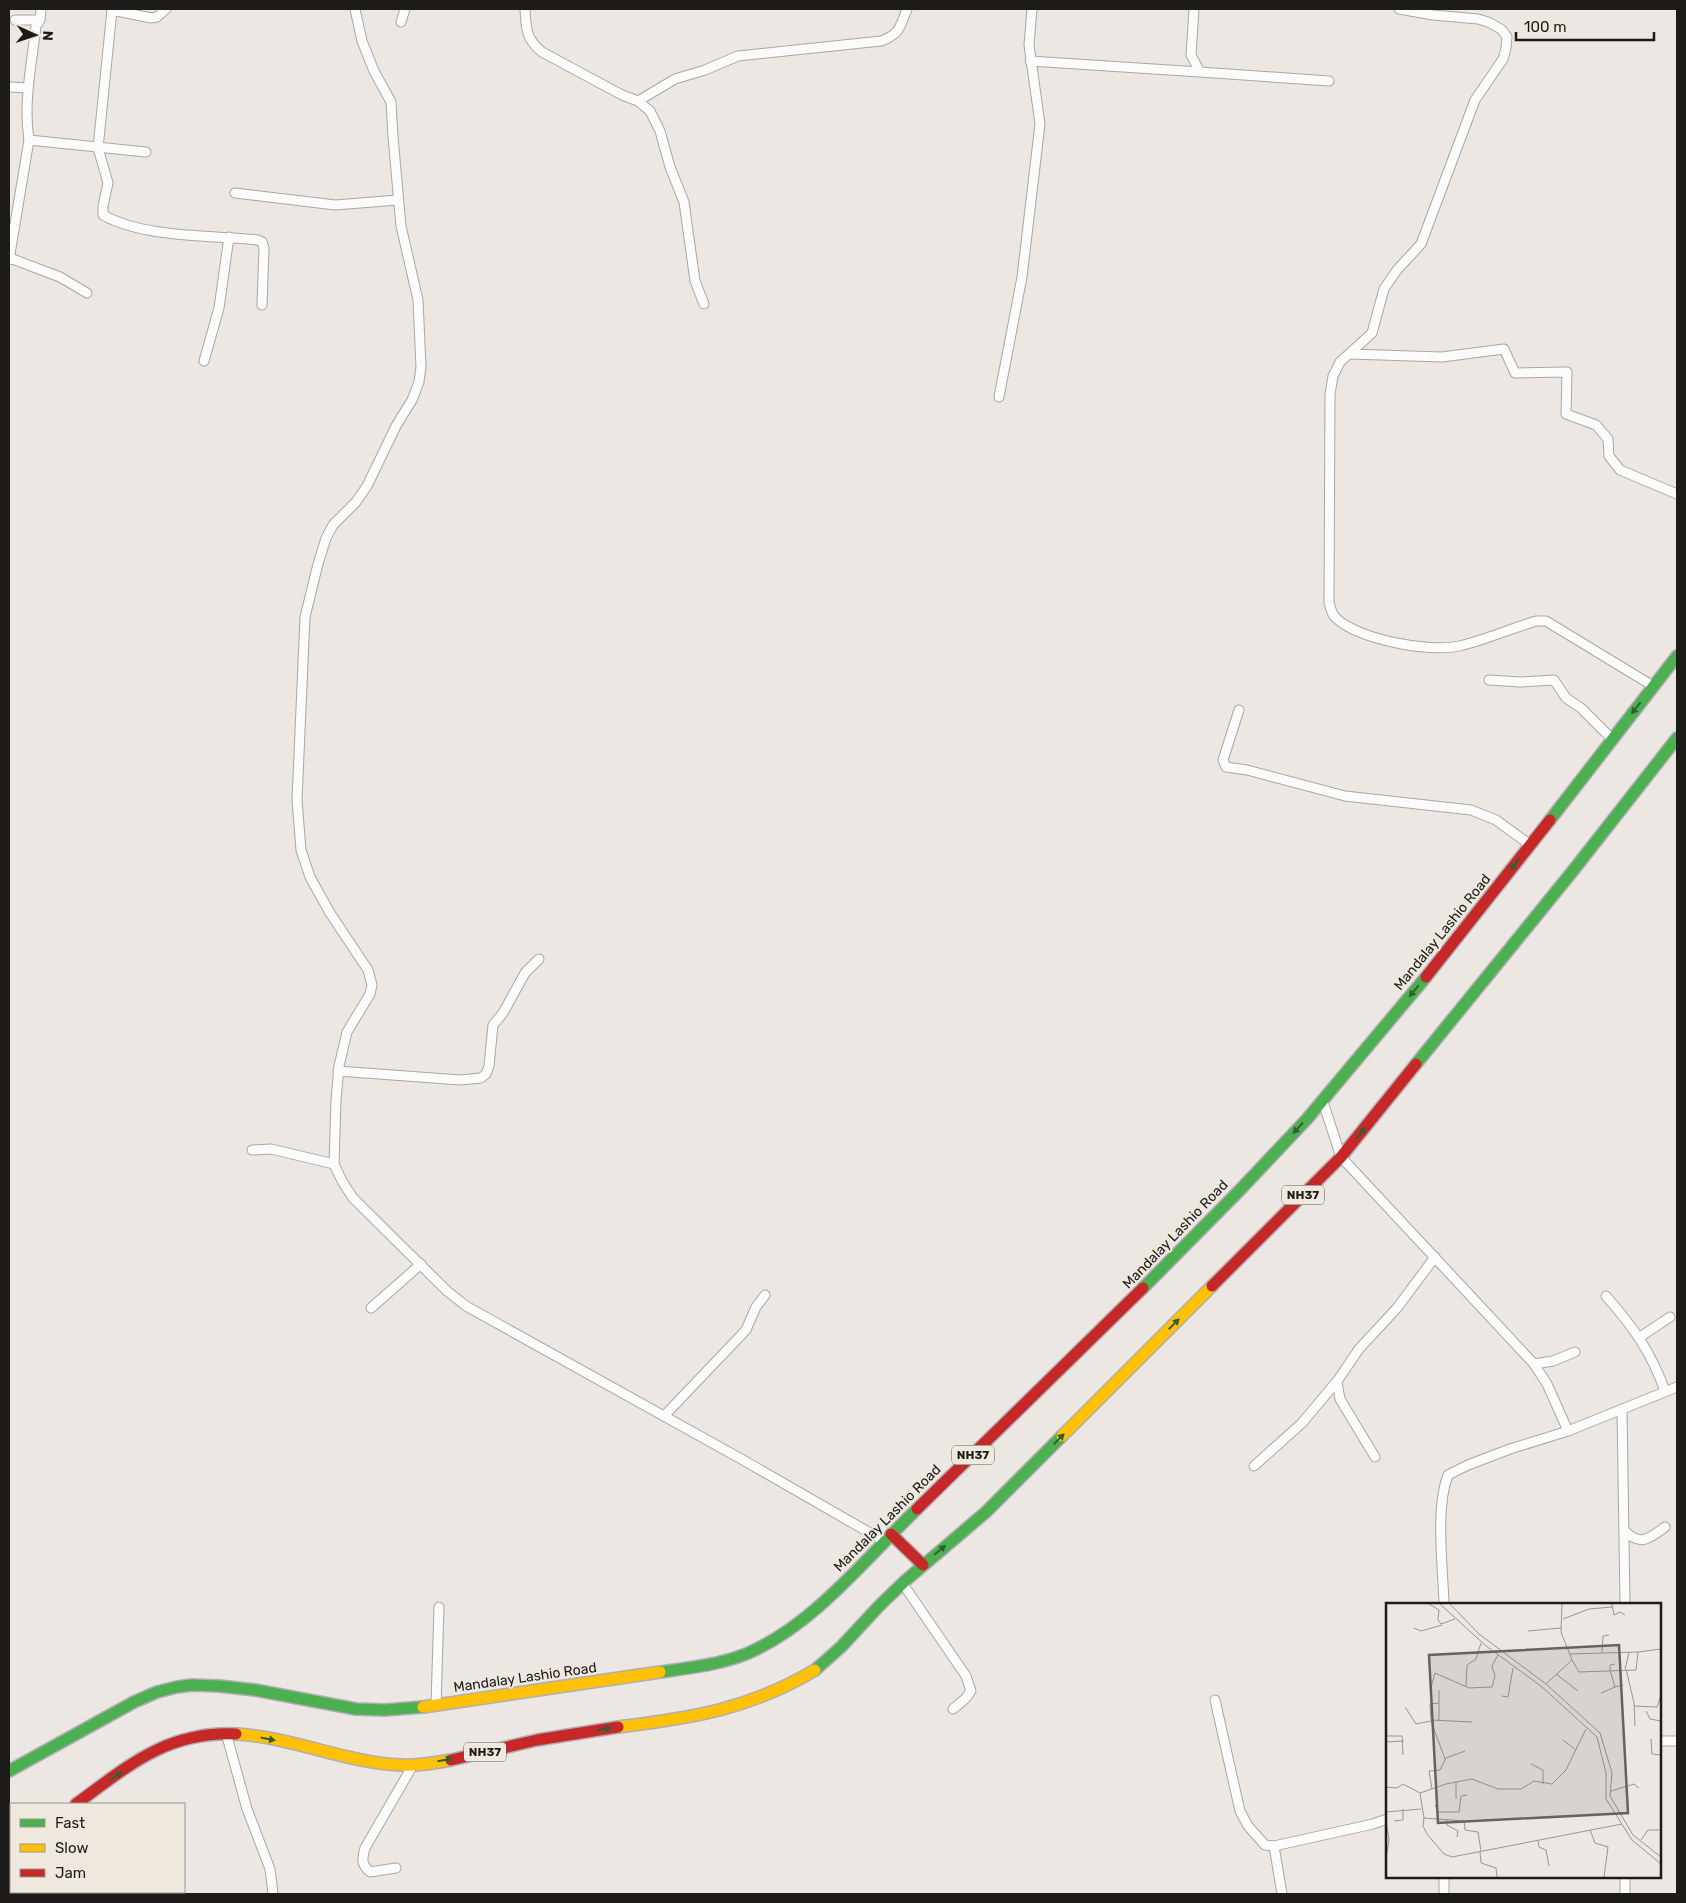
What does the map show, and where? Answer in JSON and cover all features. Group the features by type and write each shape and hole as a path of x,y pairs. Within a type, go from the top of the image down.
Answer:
{"highway":[{"name":"Mandalay Lashio Road","path":"9,1771 134,1702 157,1692 177,1687 192,1685 219,1686 255,1690 356,1708 385,1710 436,1705 704,1666 730,1660 754,1651 783,1633 807,1615 844,1582 1105,1326 1222,1208 1322,1102 1471,922 1677,656"},
{"name":"NH37","path":"77,1803 133,1763 178,1740 192,1736 226,1733 282,1741 379,1762 413,1765 449,1760 539,1739 694,1716 751,1702 783,1688 816,1669 842,1646 878,1606 986,1512 1341,1157 1560,887 1677,738"},
{"path":"887,1538 923,1565"}],"street":[{"path":"42,9 40,20 36,26 28,88 27,128 29,140 9,259 60,277 87,293"},
{"path":"166,9 157,17 151,18 110,9 98,148 108,183 103,215 118,223 147,230 258,240 262,242 264,248 262,305"},
{"path":"355,9 362,41 374,71 392,102 401,226 418,300 420,367 419,382 412,400 396,426 368,486 356,502 333,525 326,538 305,617 297,800 301,850 310,877 330,913 368,970 372,985 370,994 347,1032 338,1071 334,1164 353,1198 447,1291 466,1306 887,1538"},
{"path":"401,22 405,9"},
{"path":"525,9 526,28 531,43 542,52 622,95 638,101 650,111 660,131 670,167 681,191 688,224 695,281 704,304"},
{"path":"638,101 676,79 705,70 738,56 881,40 891,37 899,31 907,9"},
{"path":"1000,397 1022,277 1040,124 1030,61 1029,45 1032,9"},
{"path":"1194,9 1191,55 1200,72"},
{"path":"1399,9 1433,15 1478,19 1488,22 1501,29 1506,37 1506,48 1503,59 1475,100 1421,244 1397,270 1384,289 1372,333 1340,362 1333,376 1330,394 1329,603 1333,615 1341,622 1365,634 1398,643 1443,648 1458,646 1536,621 1546,621 1653,686"},
{"path":"15,20 40,20"},
{"path":"1030,61 1329,82"},
{"path":"9,87 28,88"},
{"path":"29,140 146,152"},
{"path":"235,193 335,205 398,200"},
{"path":"204,361 220,308 228,237"},
{"path":"1350,354 1442,357 1504,349 1515,373 1567,372 1566,414 1596,425 1608,439 1609,456 1620,470 1677,494"},
{"path":"1489,680 1520,682 1554,680 1566,698 1581,708 1612,739"},
{"path":"1239,710 1223,760 1226,767 1247,770 1344,796 1472,810 1496,820 1530,844"},
{"path":"338,1071 460,1080 482,1078 489,1066 493,1025 503,1012 525,973 539,959"},
{"path":"1322,1102 1341,1157 1534,1364 1547,1384 1568,1431"},
{"path":"252,1150 270,1149 334,1164"},
{"path":"1254,1466 1302,1423 1337,1382 1360,1349 1397,1308 1435,1257"},
{"path":"371,1308 421,1264"},
{"path":"664,1416 746,1330 756,1308 765,1295"},
{"path":"1606,1296 1640,1337 1656,1366 1665,1391"},
{"path":"1640,1337 1670,1317"},
{"path":"1534,1364 1553,1361 1575,1352"},
{"path":"1337,1382 1340,1399 1375,1457"},
{"path":"1444,1603 1441,1506 1448,1475 1468,1465 1510,1449 1568,1431 1677,1387"},
{"path":"1622,1409 1625,1603"},
{"path":"1624,1530 1632,1538 1641,1540 1650,1538 1665,1526"},
{"path":"903,1584 966,1676 970,1691 966,1699 953,1709"},
{"path":"436,1705 439,1607"},
{"path":"1215,1700 1240,1811 1248,1826 1265,1845 1274,1846 1373,1824 1386,1819"},
{"path":"226,1733 247,1810 270,1869 273,1894"},
{"path":"1661,1741 1677,1741"},
{"path":"396,1868 370,1872 364,1867 362,1859 365,1848 413,1765"},
{"path":"1274,1846 1282,1894"},
{"path":"1444,1878 1444,1894"},
{"path":"1625,1878 1625,1894"}],"traffic: fast":[{"path":"1550,820 1677,656"},
{"path":"1416,1064 1572,872 1677,738"},
{"path":"1143,1288 1307,1119 1426,977"},
{"path":"815,1670 841,1647 905,1581 986,1512 1062,1436"},
{"path":"660,1672 725,1661 746,1654 770,1642 816,1609 917,1509"},
{"path":"9,1771 134,1702 157,1692 177,1687 192,1685 219,1686 255,1690 356,1709 385,1710 423,1707"}],"traffic: slow":[{"path":"1062,1436 1212,1286"},
{"path":"618,1727 671,1720 720,1710 767,1694 815,1670"},
{"path":"423,1707 660,1672"},
{"path":"236,1734 278,1740 360,1760 381,1763 414,1765 451,1760"}],"traffic: jam":[{"path":"1426,977 1550,820"},
{"path":"1212,1286 1341,1157 1416,1064"},
{"path":"917,1509 1143,1288"},
{"path":"891,1534 923,1565"},
{"path":"451,1760 537,1740 618,1727"},
{"path":"77,1803 131,1764 169,1745 189,1738 236,1734"}]}
